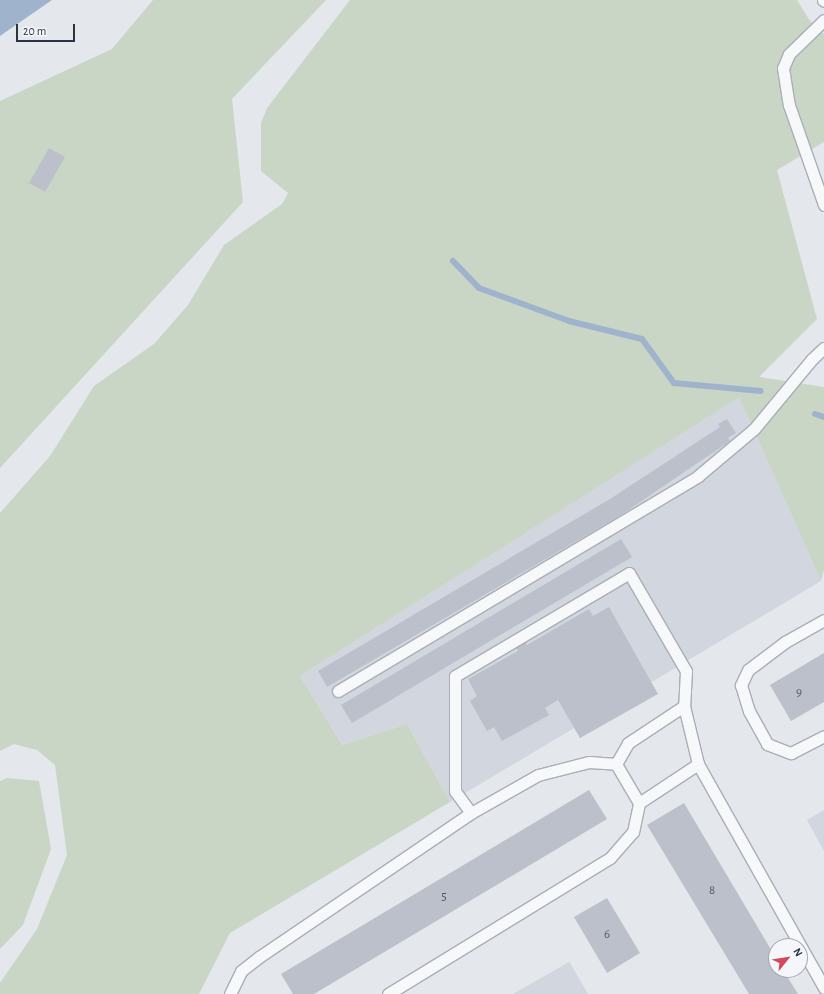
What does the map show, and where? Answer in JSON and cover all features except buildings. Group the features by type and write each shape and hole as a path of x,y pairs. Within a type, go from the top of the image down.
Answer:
{"lane":[{"path":"824,20 789,54 783,68 789,105 824,204"},
{"path":"338,691 698,476 754,429 812,359 824,348"},
{"path":"471,813 455,791 455,676 629,573 686,672 684,706 698,764 824,988"},
{"path":"824,620 785,642 748,670 741,685 749,711 767,744 790,753 824,736"},
{"path":"616,764 628,743 684,706"},
{"path":"230,994 241,971 259,957 471,813 538,775 589,762 616,764"},
{"path":"388,994 610,858 633,832 639,803 616,764"},
{"path":"639,803 698,764"}],"shaded area":[{"path":"739,396 821,581 450,802 407,724 342,745 300,676"},
{"path":"824,810 824,851 807,820"},
{"path":"569,962 588,994 513,994"}],"green space":[{"path":"153,0 326,0 232,99 243,202 0,468 0,101 112,49"},
{"path":"350,0 797,0 810,21 824,34 824,142 777,170 817,319 759,377 824,387 824,570 821,581 739,397 300,676 342,745 407,724 450,802 230,933 199,994 0,994 0,983 37,929 67,855 55,765 37,750 14,744 0,751 0,513 50,456 94,386 154,344 188,305 224,245 282,204 288,193 261,171 261,123 267,108"},
{"path":"7,778 39,781 51,849 23,925 0,949 0,781"}],"water":[{"path":"0,0 52,0 0,36"}],"waterway":[{"path":"453,261 479,288 569,321 642,339 674,383 761,391"},
{"path":"815,414 824,417"}]}
